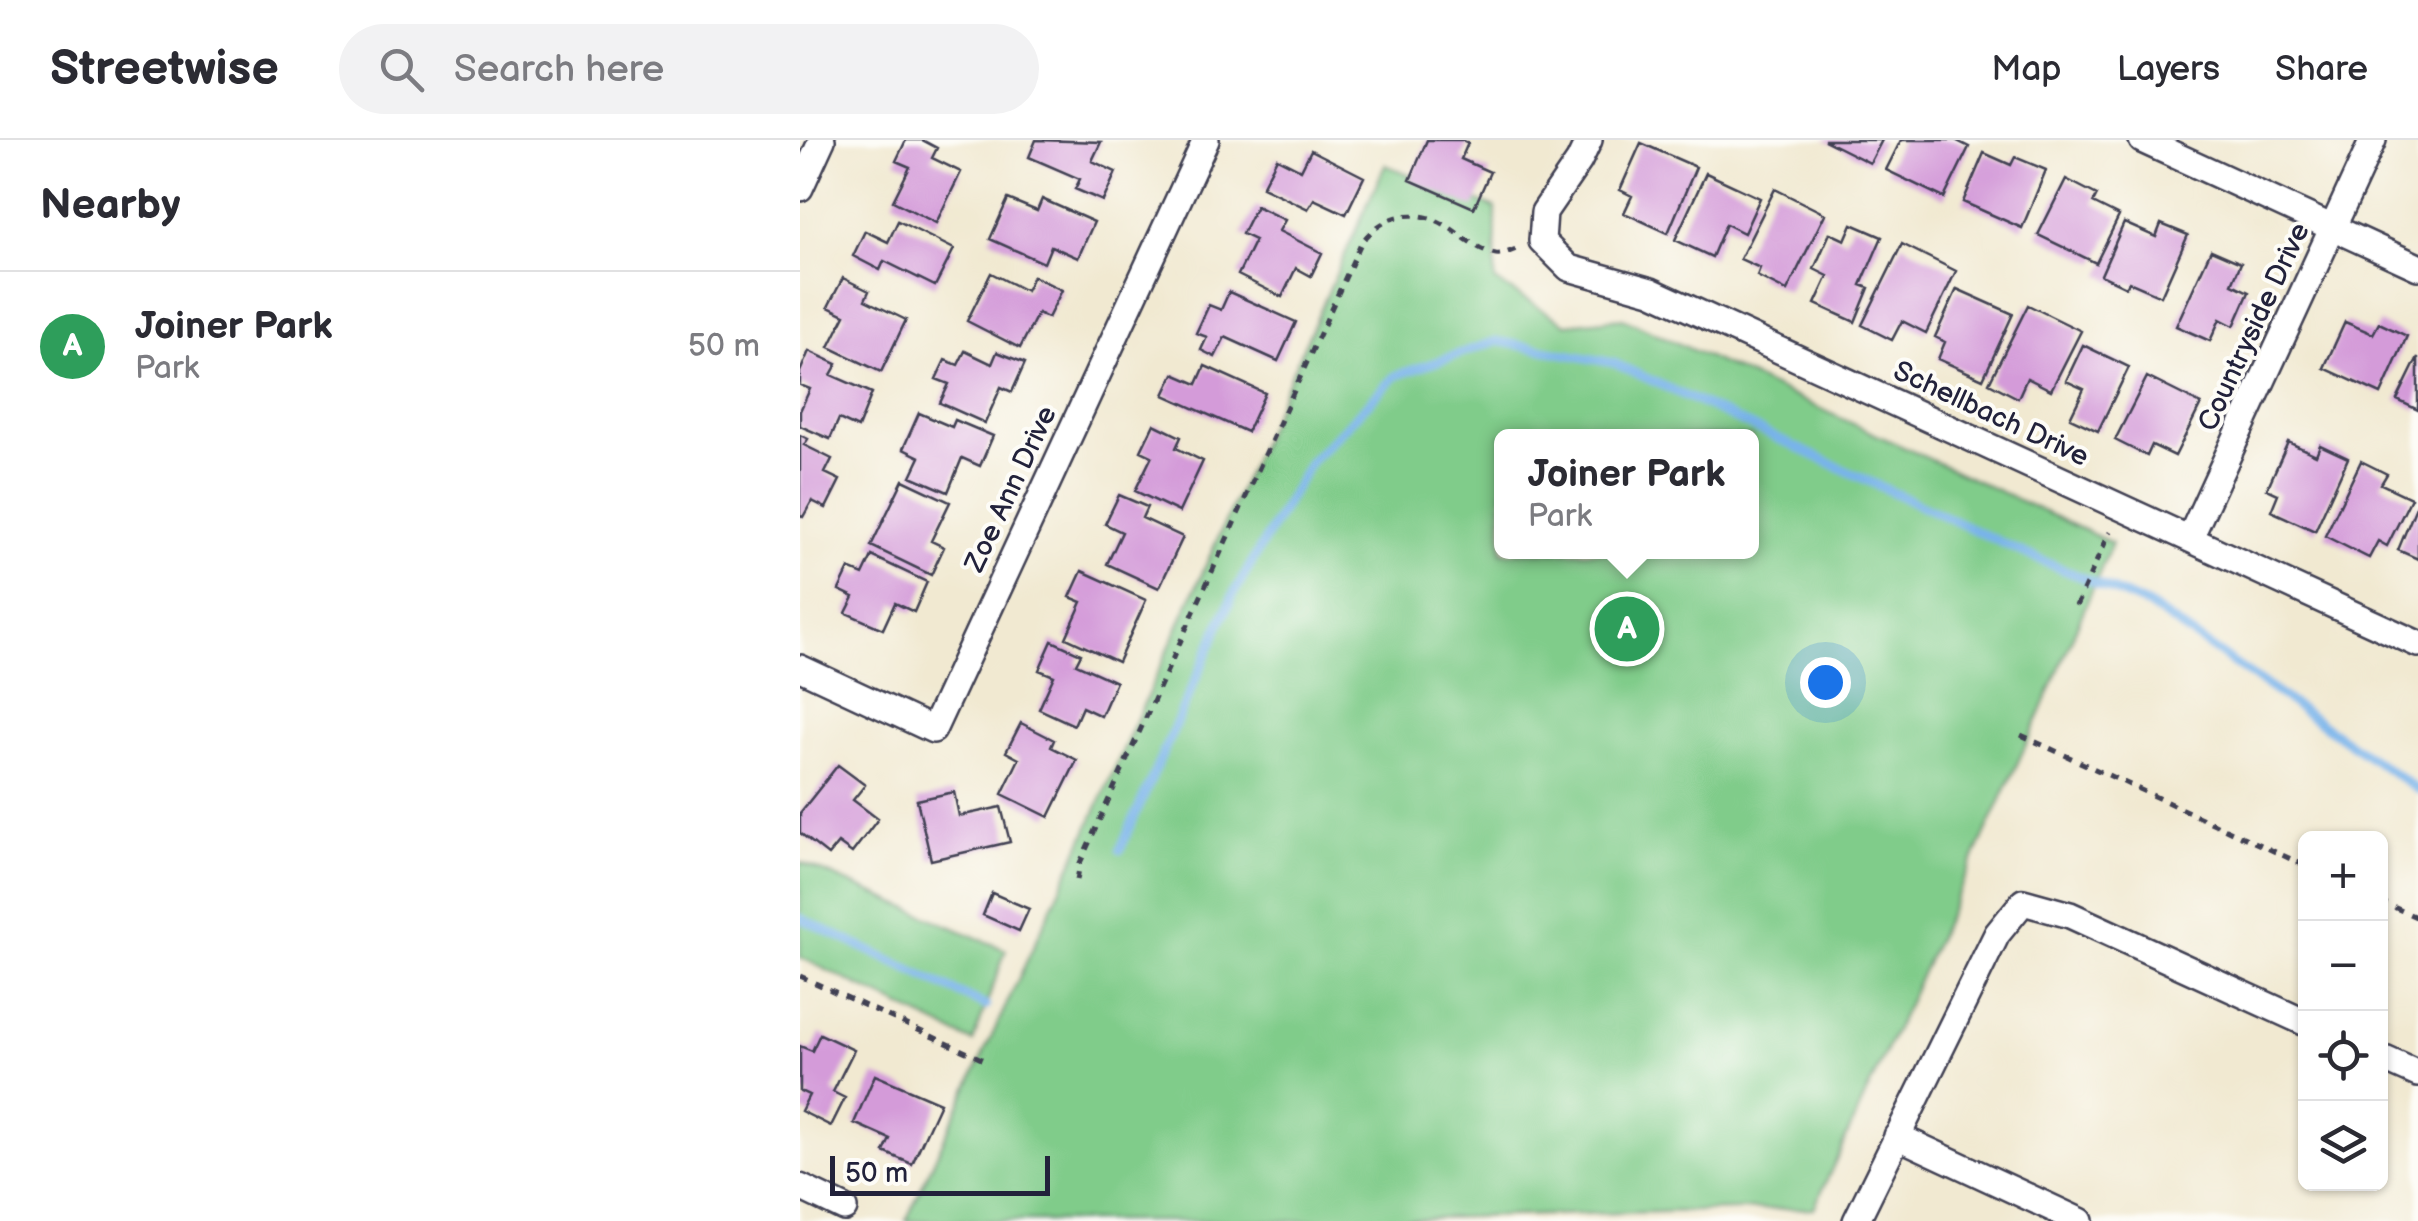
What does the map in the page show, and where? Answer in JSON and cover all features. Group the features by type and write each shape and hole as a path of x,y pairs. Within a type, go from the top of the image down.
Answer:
{"street":[{"path":"800,188 822,140"},
{"name":"Zoe Ann Drive","path":"800,668 933,730 1206,140"},
{"path":"1542,241 1544,212 1589,140"},
{"path":"2142,140 2418,267"},
{"name":"Countryside Drive","path":"2190,538 2372,140"},
{"name":"Schellbach Drive","path":"1542,241 1569,268 1651,291 2418,644"},
{"path":"1856,1221 1996,934 2024,902 2070,915 2298,1019"},
{"path":"2388,1061 2418,1074"},
{"path":"1897,1136 2080,1221"},
{"path":"800,1187 844,1208"}],"path":[{"path":"1077,880 1080,863 1361,243 1373,228 1389,218 1415,216 1442,223 1494,254 1542,241"},
{"path":"2076,606 2101,552"},
{"path":"2021,735 2298,862"},
{"path":"2388,905 2418,918"},
{"path":"800,976 986,1061"}],"green space":[{"path":"1385,165 1496,208 1495,281 1566,324 1623,318 2112,543 2040,714 1814,1208 1317,1221 906,1221 1076,855"},
{"path":"800,862 1006,950 973,1042 800,957"}],"building":[{"path":"906,140 922,140 937,148 932,158 961,172 936,223 893,201 910,167 896,161"},
{"path":"1036,140 1101,142 1092,161 1116,172 1103,201 1075,189 1080,179 1029,157"},
{"path":"1427,140 1468,143 1461,159 1490,172 1474,208 1410,180"},
{"path":"1824,140 1882,140 1870,163"},
{"path":"1901,140 1955,140 1969,147 1944,198 1886,170"},
{"path":"1641,143 1696,167 1668,233 1624,213 1632,196 1620,190"},
{"path":"1311,150 1364,177 1346,214 1314,199 1308,209 1262,187 1277,158 1301,170"},
{"path":"1984,153 2011,165 2015,157 2046,170 2022,228 1963,202"},
{"path":"1706,173 1760,198 1744,233 1726,224 1712,257 1675,240"},
{"path":"2066,179 2097,195 2093,203 2119,216 2096,263 2038,235"},
{"path":"1775,189 1825,214 1787,291 1757,276 1760,268 1740,259"},
{"path":"1008,199 1037,211 1042,199 1094,222 1078,258 1051,246 1044,263 990,239"},
{"path":"1256,206 1285,220 1279,231 1322,253 1311,276 1296,268 1282,297 1238,275 1255,240 1242,234"},
{"path":"898,221 954,249 935,286 884,261 880,270 853,256 865,231 888,242"},
{"path":"2124,223 2156,237 2161,224 2188,235 2161,296 2129,282 2126,287 2101,275"},
{"path":"1852,224 1882,237 1861,285 1869,288 1855,322 1815,304 1828,276 1814,269 1830,233 1845,240"},
{"path":"1902,244 1956,271 1926,333 1902,321 1892,340 1862,325"},
{"path":"2211,250 2241,263 2232,284 2249,292 2234,326 2220,319 2210,341 2176,326"},
{"path":"991,273 1026,291 1033,276 1062,290 1048,318 1038,313 1020,348 967,321"},
{"path":"843,278 869,291 865,300 906,320 881,372 829,347 845,315 828,307"},
{"path":"1957,289 2013,314 1983,379 1938,359 1945,342 1935,337"},
{"path":"1229,292 1296,322 1278,361 1225,337 1215,357 1201,350 1207,337 1196,333 1209,305 1221,310"},
{"path":"2028,305 2081,331 2051,390 2027,378 2018,398 1989,383"},
{"path":"2345,322 2373,334 2379,323 2407,336 2381,394 2324,368"},
{"path":"2083,345 2129,367 2098,431 2070,418 2084,389 2066,381"},
{"path":"809,351 837,364 831,375 872,393 858,428 839,419 830,439 800,426 800,411 810,389 800,385 800,372"},
{"path":"965,351 992,364 997,352 1025,363 1012,392 1001,387 985,423 940,403 949,384 936,379 945,360 958,365"},
{"path":"2418,357 2418,410 2397,400"},
{"path":"1205,366 1265,393 1247,432 1164,395 1174,374 1197,384"},
{"path":"2147,377 2201,404 2175,456 2152,445 2147,456 2115,440"},
{"path":"919,413 952,427 955,420 993,436 980,466 962,458 948,492 911,476 920,457 903,449"},
{"path":"1154,424 1181,437 1176,448 1203,461 1179,512 1135,491 1152,456 1141,451"},
{"path":"800,435 808,439 804,445 832,459 825,473 840,480 826,508 812,501 803,517 800,516"},
{"path":"2288,442 2316,455 2320,445 2348,458 2315,531 2271,511 2278,494 2267,489"},
{"path":"2361,461 2387,474 2381,484 2411,498 2387,546 2378,541 2369,558 2325,536"},
{"path":"903,480 950,502 931,541 944,547 931,575 871,546"},
{"path":"1119,495 1147,507 1142,518 1183,537 1159,588 1107,564 1122,532 1105,524"},
{"path":"2418,502 2418,559 2398,550"},
{"path":"872,556 927,582 914,612 895,603 883,629 846,613 854,597 839,590 849,569 863,575"},
{"path":"1082,571 1146,600 1118,662 1066,638 1082,602 1070,597"},
{"path":"1052,641 1081,654 1076,664 1116,682 1101,716 1082,707 1074,725 1039,709 1054,676 1039,670"},
{"path":"1021,723 1054,740 1051,747 1077,760 1049,817 1002,794 1019,759 1006,752"},
{"path":"838,765 865,785 853,800 878,819 852,853 838,843 828,855 800,833 800,813"},
{"path":"954,792 959,816 1001,807 1010,842 931,860 917,800"},
{"path":"992,893 1029,909 1019,931 983,915"},
{"path":"820,1034 854,1050 833,1092 845,1098 831,1126 801,1111 809,1095 800,1091 800,1046 812,1051"},
{"path":"875,1075 940,1103 912,1164 884,1152 890,1139 854,1123"}],"waterway":[{"path":"1120,850 1233,595 1310,462 1395,376 1496,341 1614,363 1756,429"},
{"path":"1759,430 2026,554 2150,606 2418,790"},
{"path":"800,918 986,1006"}],"place":[{"name":"Joiner Park","path":"1627,629"}]}
